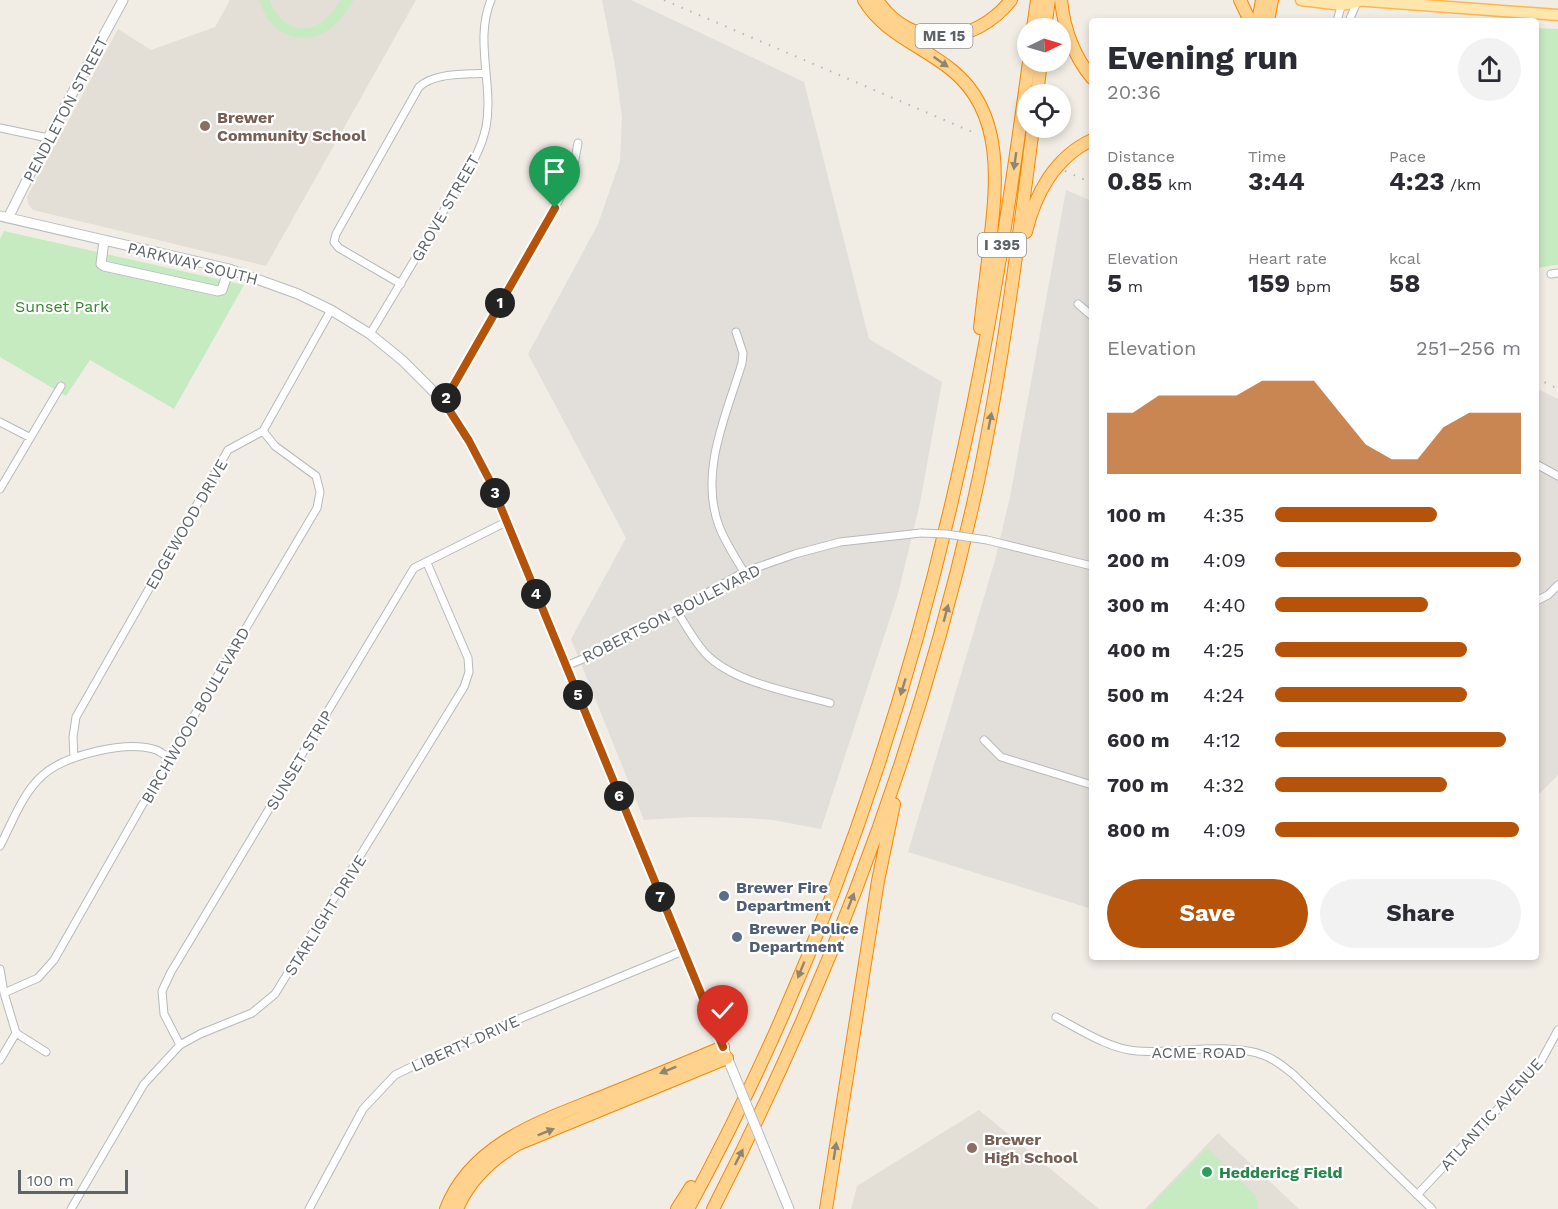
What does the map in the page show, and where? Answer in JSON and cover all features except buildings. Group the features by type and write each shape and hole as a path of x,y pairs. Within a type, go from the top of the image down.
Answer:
{"highway":[{"path":"864,0 874,15 890,29 940,61 966,83 983,109 990,131 994,162 994,197 968,428"},
{"name":"ME 15","path":"877,0 890,16 905,27 922,34 947,36 965,34 982,26 1011,0"},
{"path":"1034,18 1036,0"},
{"path":"1047,18 1049,0"},
{"path":"1061,0 1063,19 1071,45 1089,74"},
{"path":"1240,0 1249,18"},
{"path":"1259,18 1262,0"},
{"path":"1269,18 1272,0"},
{"name":"I 395","path":"688,1209 729,1128 799,975 829,901 868,792 919,631 946,527 968,428 1001,251 1028,72"},
{"name":"I 395","path":"713,1209 778,1076 836,941 884,812 924,690 955,578 989,427 1010,300 1032,138"},
{"path":"1010,300 1030,218 1039,195 1060,164 1089,142"},
{"path":"826,1208 879,873 924,690"},
{"path":"446,1209 454,1193 473,1167 511,1137 548,1119 725,1053"},
{"path":"457,1209 481,1173 518,1144 725,1053"},
{"path":"677,1209 729,1128"}],"main road":[{"name":"PENDLETON STREET","path":"4,217 123,0"},
{"path":"1301,0 1397,2 1558,15"},
{"name":"PARKWAY SOUTH","path":"4,217 229,269 298,294 331,310 370,334 402,360 444,402 469,441 490,481 789,1209"},
{"path":"104,241 101,264 184,284 222,290 229,269"}],"street":[{"name":"GROVE STREET","path":"370,334 479,151 486,126 484,38 491,0"},
{"path":"1350,18 1355,1"},
{"path":"1339,18 1342,2"},
{"path":"401,284 339,248 334,242 336,234 418,87 426,80 435,78 486,73"},
{"path":"0,128 48,138"},
{"path":"444,402 555,208 573,170 578,143"},
{"path":"1078,304 1089,313"},
{"path":"263,430 331,310"},
{"path":"736,332 743,353 742,363 715,450 711,487 713,506 720,528 744,572"},
{"path":"0,489 61,386"},
{"path":"0,422 29,437"},
{"name":"BIRCHWOOD BOULEVARD","path":"4,993 38,978 54,960 317,508 320,492 316,476 276,446 263,430"},
{"name":"EDGEWOOD DRIVE","path":"74,758 73,737 76,717 228,450 263,430"},
{"path":"1539,466 1558,476"},
{"name":"SUNSET STRIP","path":"180,1045 164,1014 162,990 414,568 506,522"},
{"name":"ROBERTSON BOULEVARD","path":"566,666 616,645 744,572 832,543 921,533 946,534 987,540 1089,565"},
{"name":"STARLIGHT DRIVE","path":"71,1209 144,1083 180,1045 200,1034 252,1013 275,994 464,687 469,672 468,658 427,562"},
{"path":"1539,600 1548,595 1558,585"},
{"path":"677,612 707,655 729,671 745,678 830,703"},
{"path":"984,740 1001,757 1089,784"},
{"path":"0,846 29,791 42,775 58,764 118,748 155,749 170,758"},
{"name":"LIBERTY DRIVE","path":"309,1209 363,1109 395,1075 454,1046 683,951"},
{"path":"0,969 4,993 16,1033 46,1052"},
{"name":"ACME ROAD","path":"1056,1017 1119,1048 1138,1052 1244,1050 1277,1061 1432,1209"},
{"name":"ATLANTIC AVENUE","path":"1417,1195 1539,1065 1558,1030"},
{"path":"0,1060 16,1033"}],"shaded area":[{"name":"Brewer Community School","path":"230,0 416,0 266,266 33,210 28,204 27,197 118,29 151,50 215,27"},
{"path":"602,0 631,0 804,82 869,339 942,382 920,503 898,594 821,829 773,820 745,818 691,817 644,820 571,639 626,538 528,354 598,224 620,161 622,117"},
{"path":"1066,190 1089,200 1089,908 908,852 995,560 1010,497"},
{"path":"1539,390 1558,399 1558,775 1539,794"},
{"name":"Brewer High School","path":"979,1110 1099,1209 851,1209 857,1186"},
{"name":"Heddericg Field","path":"1218,1133 1299,1209 1145,1209"}],"green space":[{"path":"260,0 270,0 278,15 290,25 306,28 322,22 341,0 354,0 333,26 325,32 304,38 294,37 276,28 263,11"},
{"path":"1539,28 1558,29 1558,265 1539,268"},
{"name":"Sunset Park","path":"4,231 244,285 174,409 90,360 66,396 0,357 0,239"},
{"name":"Heddericg Field","path":"1207,1148 1256,1196 1258,1209 1147,1209"}],"railway":[{"path":"664,0 977,134"},
{"path":"1065,171 1089,182"},
{"path":"1539,380 1558,389"}],"place":[{"name":"Brewer Community School","path":"205,126"},
{"name":"Brewer Fire Department","path":"724,896"},
{"name":"Brewer Police Department","path":"737,937"},
{"name":"Brewer High School","path":"972,1148"},
{"name":"Heddericg Field","path":"1207,1172"}],"route":[{"path":"555,208 444,402 469,441 490,481 723,1047"}]}
